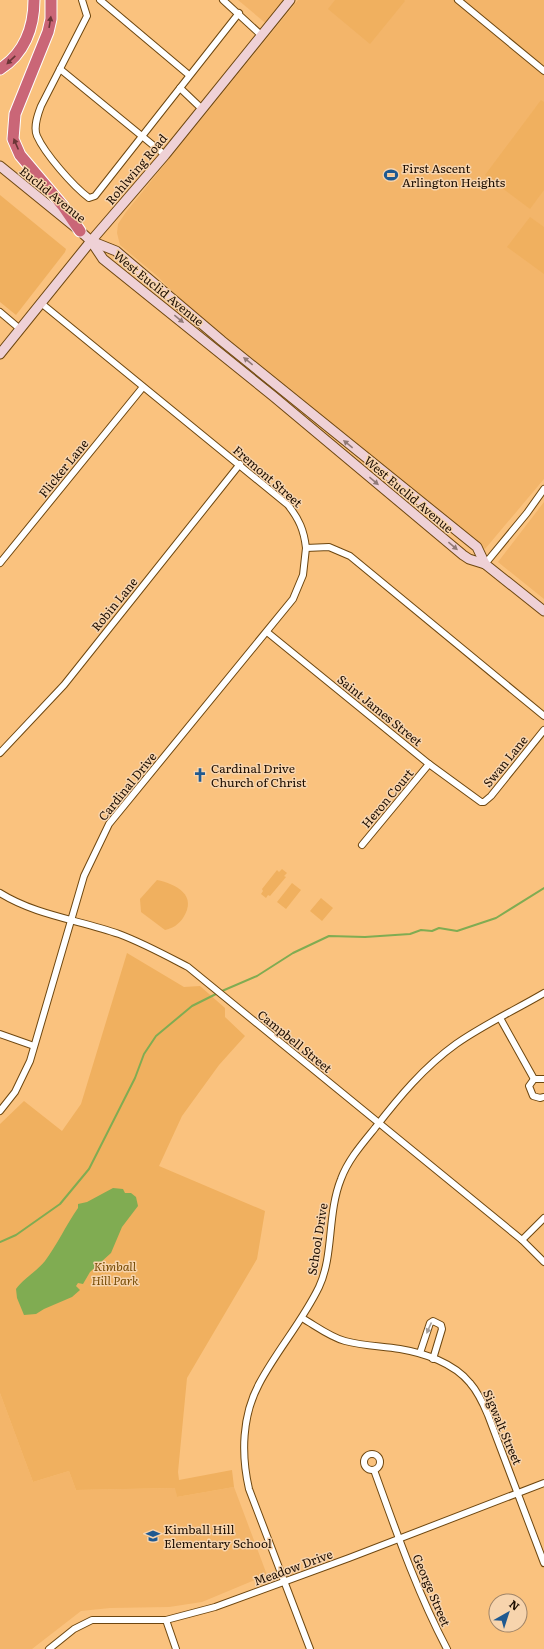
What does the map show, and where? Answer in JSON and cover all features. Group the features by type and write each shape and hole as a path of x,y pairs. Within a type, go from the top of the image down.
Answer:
{"highway":[{"path":"0,69 18,53 28,36 32,26 34,0"},
{"path":"51,0 51,20 48,32 15,114 13,139 20,154 63,206 80,231"}],"main road":[{"name":"Rohlwing Road","path":"0,354 90,241 165,154 290,0"},
{"name":"Euclid Avenue","path":"0,166 80,231 90,241"},
{"name":"West Euclid Avenue","path":"90,241 116,251 222,341 477,547 485,564"},
{"name":"West Euclid Avenue","path":"90,241 103,259 272,396 463,555 469,559 485,564 544,611"}],"street":[{"path":"82,0 87,16 50,87 36,118 36,135 61,170 80,191 89,198 95,196 239,13"},
{"path":"100,0 189,75"},
{"path":"223,0 239,13 261,35"},
{"path":"458,0 544,71"},
{"path":"60,69 165,154"},
{"path":"180,88 202,109"},
{"name":"Fremont Street","path":"41,303 240,464 288,505 298,517 305,536 306,548"},
{"path":"0,312 20,329"},
{"name":"Flicker Lane","path":"0,563 143,387"},
{"name":"Robin Lane","path":"0,753 64,685 240,464"},
{"path":"485,564 527,514 544,489"},
{"path":"306,548 329,547 350,556 544,716"},
{"name":"Cardinal Drive","path":"0,1111 15,1092 24,1075 34,1046 84,876 109,824 294,599 303,575 306,548"},
{"name":"Saint James Street","path":"268,632 429,764 480,802"},
{"name":"Swan Lane","path":"480,802 484,802 491,796 544,730"},
{"name":"Heron Court","path":"362,845 429,764"},
{"name":"Campbell Street","path":"0,893 33,909 119,934 154,949 188,967 378,1124 522,1240 544,1262"},
{"name":"School Drive","path":"310,1649 283,1582 249,1489 244,1470 243,1450 247,1417 259,1384 302,1318 320,1286 326,1268 333,1204 341,1178 354,1155 412,1083 432,1063 457,1043 544,993"},
{"path":"500,1018 534,1079"},
{"path":"0,1034 34,1046"},
{"path":"534,1079 544,1079"},
{"path":"534,1079 529,1086 530,1093 536,1098 544,1097"},
{"path":"522,1240 544,1218"},
{"name":"Sigwalt Street","path":"302,1318 332,1336 344,1341 370,1347 399,1349 420,1353 433,1358 463,1375 478,1394 488,1415 544,1563"},
{"path":"420,1353 430,1323 433,1321 437,1322 441,1325 442,1329 433,1358"},
{"name":"George Street","path":"374,1470 399,1539 433,1622 447,1649"},
{"name":"Meadow Drive","path":"49,1649 74,1629 92,1620 166,1620 215,1607 399,1539 544,1483"},
{"path":"166,1620 176,1649"}],"shaded area":[{"path":"238,0 290,0 269,26"},
{"path":"298,0 544,0 544,479 485,549 204,322 156,275 120,245 117,233 118,224 126,212"},
{"path":"544,502 544,599 498,562"},
{"path":"113,1188 123,1189 125,1193 131,1193 136,1197 138,1206 122,1227 111,1253 90,1272 83,1284 78,1283 76,1286 80,1290 72,1297 36,1314 24,1315 17,1298 16,1289 45,1261 78,1208 78,1204 87,1202"},
{"name":"Kimball Hill Elementary School","path":"0,1393 33,1482 69,1471 76,1490 176,1488 177,1497 234,1487 267,1575 202,1602 169,1607 110,1608 81,1611 32,1649 0,1649"}],"green space":[{"path":"335,0 405,1 370,44 328,9"},
{"path":"541,100 544,102 544,190 530,209 485,175"},
{"path":"0,195 66,249 16,315 0,302"},
{"path":"530,217 544,227 544,274 507,247"},
{"path":"282,869 287,873 284,876 286,877 270,896 268,895 266,898 261,894 263,891 262,889 277,870 279,872"},
{"path":"157,880 171,884 178,888 183,892 188,903 187,910 183,918 175,926 165,930 141,912 140,899"},
{"path":"292,883 301,890 286,909 277,902"},
{"path":"321,898 333,908 322,921 310,911"},
{"name":"Kimball Hill Park","path":"127,953 184,987 200,986 225,1008 225,1017 245,1036 219,1065 182,1116 159,1166 265,1211 257,1259 187,1378 178,1472 179,1480 232,1470 234,1487 177,1497 175,1488 76,1490 69,1471 33,1482 0,1393 0,1124 24,1101 62,1131 81,1104"}],"waterway":[{"path":"222,991 257,976 293,953 329,936 365,937 410,934 421,930 432,931 439,928 457,931 496,918 544,888"},
{"path":"0,1242 16,1235 60,1204 89,1169 135,1078 144,1054 156,1036 192,1006 218,993"}],"place":[{"name":"First Ascent Arlington Heights","path":"391,175"},
{"name":"Cardinal Drive Church of Christ","path":"200,775"},
{"name":"Kimball Hill Elementary School","path":"153,1536"}]}
